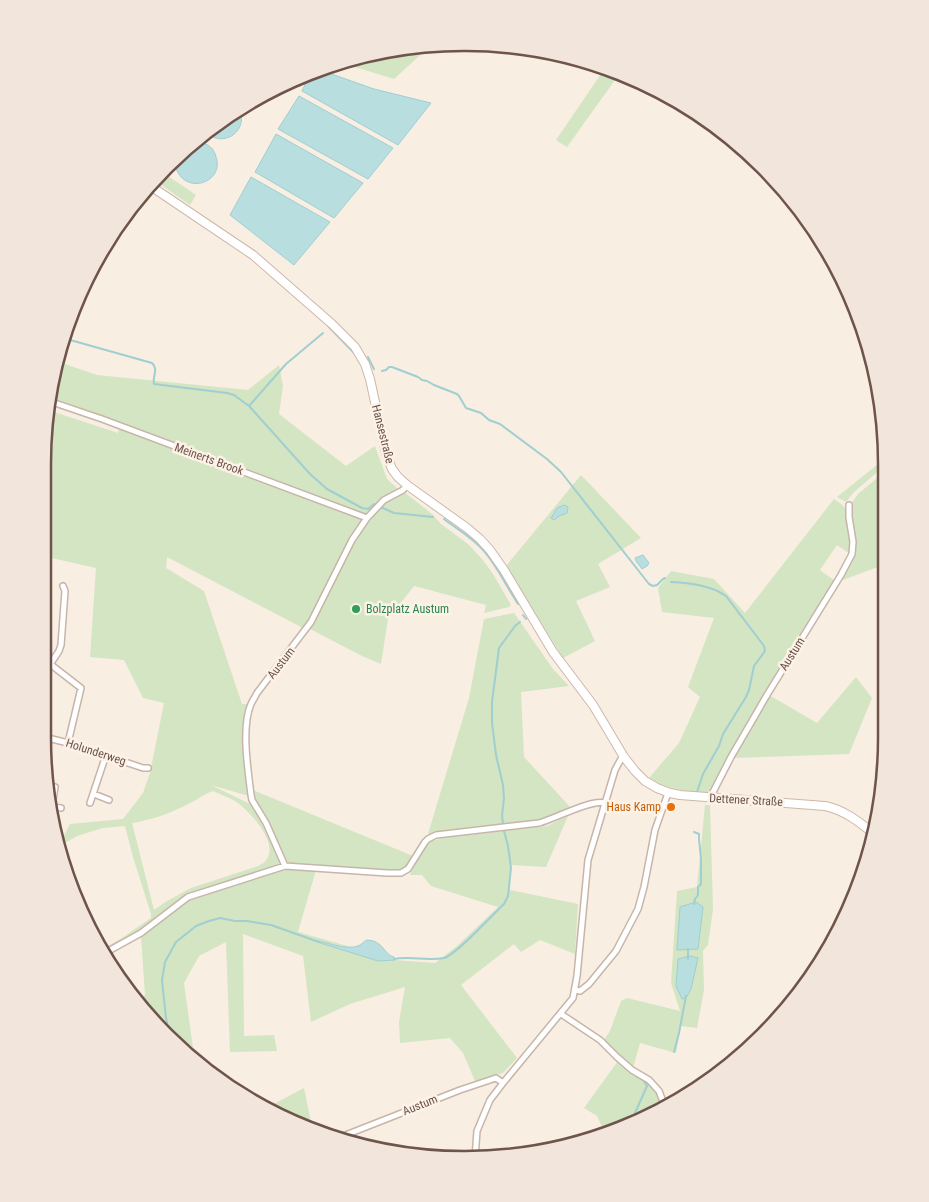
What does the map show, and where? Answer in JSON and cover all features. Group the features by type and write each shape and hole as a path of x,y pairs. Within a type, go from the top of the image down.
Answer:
{"street":[{"name":"Hansestraße","path":"156,190 253,255 332,324 355,347 365,364 370,379 388,462 398,477 407,485 474,534 493,554 553,652 594,705 624,756"},
{"name":"Meinerts Brook","path":"56,403 367,518"},
{"name":"Austum","path":"285,866 266,823 252,800 246,746 251,704 257,693 311,622 352,540 367,518 384,500 403,490 407,485"},
{"name":"Austum","path":"710,798 766,695 828,597 852,554 853,542 849,505"},
{"path":"51,662 61,645 65,591 63,586"},
{"path":"51,665 81,688 68,742"},
{"name":"Holunderweg","path":"51,739 68,742 143,768 148,768"},
{"path":"90,803 106,755"},
{"name":"Dettener Straße","path":"624,756 645,781 668,792 710,798 825,806 848,814 868,828"},
{"path":"475,1151 476,1131 490,1100 573,998 588,860 617,765 624,756"},
{"path":"575,990 580,991 589,984 616,951 638,909 656,830 668,792"},
{"path":"94,794 109,800"},
{"path":"111,950 141,933 188,897 285,866 401,873 408,869 425,842 436,835 539,823 599,802 604,803"},
{"path":"561,1014 600,1040 632,1070 649,1080 659,1091 662,1100"},
{"name":"Austum","path":"348,1134 460,1090 496,1078 503,1082"}],"green space":[{"path":"422,54 394,79 353,66 384,59"},
{"path":"601,74 615,80 567,147 556,140"},
{"path":"168,176 196,195 190,205 161,185"},
{"path":"64,364 97,375 248,390 279,365 283,386 279,414 346,466 375,446 387,479 399,490 366,516 305,629 167,557 166,568 204,591 242,704 248,704 244,720 243,740 249,796 211,785 250,804 258,816 280,862 279,866 187,894 141,929 109,948 108,946 151,918 125,826 103,828 77,836 65,843 63,837 70,824 123,819 143,793 150,773 164,703 143,698 124,660 90,657 96,568 51,558 51,464 55,412 118,433 121,422 57,399","holes":["213,791 238,803 262,828 269,844 269,852 265,862 191,888 154,910 132,823 163,815"]},
{"path":"878,464 878,471 853,493 847,501 837,497"},
{"path":"581,475 641,538 598,564 610,587 576,601 595,641 563,658 506,566"},
{"path":"878,477 878,567 840,581 854,555 851,514 853,501 858,494"},
{"path":"404,492 432,514 441,524 468,544 493,574 511,605 484,613 486,605 414,586 388,619 381,664 310,629 353,540 386,501"},
{"path":"834,499 844,507 847,513 850,531 850,554 837,545 820,570 835,581 709,793 678,789 649,778 679,743 700,697 688,687 714,618 662,612 658,588 671,571 714,579 745,613"},
{"path":"514,613 553,669 569,686 521,692 524,757 571,808 546,820 428,834 469,698 484,619"},
{"path":"856,677 872,698 849,754 733,758 769,695 817,723"},
{"path":"877,757 875,782 875,773"},
{"path":"253,790 413,856 407,868 401,871 289,863 255,798"},
{"path":"705,805 710,805 713,909 708,945 703,951 704,990 697,1028 681,1026 676,1053 640,1043 633,1068 604,1040 610,1031 621,1001 627,998 680,1011 671,983 677,891 697,887"},
{"path":"568,816 546,867 511,865 510,890 578,904 575,954 540,940 521,952 514,944 461,985 517,1058 503,1073 475,1081 463,1053 450,1038 400,1043 399,1022 405,987 350,1004 311,1022 303,956 243,934 244,1036 274,1035 277,1051 230,1052 226,942 199,956 184,983 195,1050 172,1030 143,997 145,995 141,936 190,899 280,871 316,870 298,932 351,947 317,942 378,961 395,960 435,963 457,946 498,907 431,886 422,875 410,875 418,858 429,842 443,838 547,826"},
{"path":"618,1061 649,1083 657,1092 660,1101 602,1127 597,1116 584,1108"},
{"path":"304,1088 311,1121 282,1108 274,1104"}],"water":[{"path":"330,74 374,89 431,103 398,145 302,91 306,83"},
{"path":"299,96 393,148 368,179 278,129"},
{"path":"241,117 241,123 234,134 228,138 213,137"},
{"path":"276,134 363,183 334,218 255,172"},
{"path":"205,144 212,149 216,157 217,166 215,174 209,179 202,183 194,183 186,181 179,175 176,168"},
{"path":"251,177 330,222 294,265 230,215"},
{"path":"564,505 568,507 567,513 554,520 551,518 557,508"},
{"path":"643,555 649,563 642,569 635,558"},
{"path":"696,902 703,907 698,949 677,950 680,907"},
{"path":"367,940 377,942 395,960 378,961 317,942 354,947"},
{"path":"690,956 698,958 691,989 686,998 682,999 676,986 678,959"}],"waterway":[{"path":"328,326 357,356"},
{"path":"249,406 286,364 323,333"},
{"path":"71,340 152,363 155,368 154,384 234,395 249,406 310,474 327,489 362,508 368,509 374,504 394,513 433,517"},
{"path":"368,357 374,369"},
{"path":"382,371 392,367 457,394 466,408 481,413 489,420 500,424 547,459 561,472 649,584 657,585 665,578"},
{"path":"444,519 480,546 498,570 518,604"},
{"path":"671,582 707,587 726,596 764,646 765,651 754,666 746,697 723,734 719,746 703,774 697,792"},
{"path":"523,615 526,619"},
{"path":"394,959 438,959 450,955 504,904 508,896 511,868 502,816 503,785 496,755 492,723 492,702 499,648 520,622"},
{"path":"694,832 699,834 701,884 698,887 698,895 694,904"},
{"path":"168,1025 162,980 165,962 176,942 196,926 220,918 247,921 271,925 319,942"},
{"path":"688,949 688,959"},
{"path":"674,1052 686,996"},
{"path":"635,1114 647,1086 643,1080 636,1076"}],"place":[{"name":"Bolzplatz Austum","path":"356,609"},
{"name":"Haus Kamp","path":"671,807"}]}
